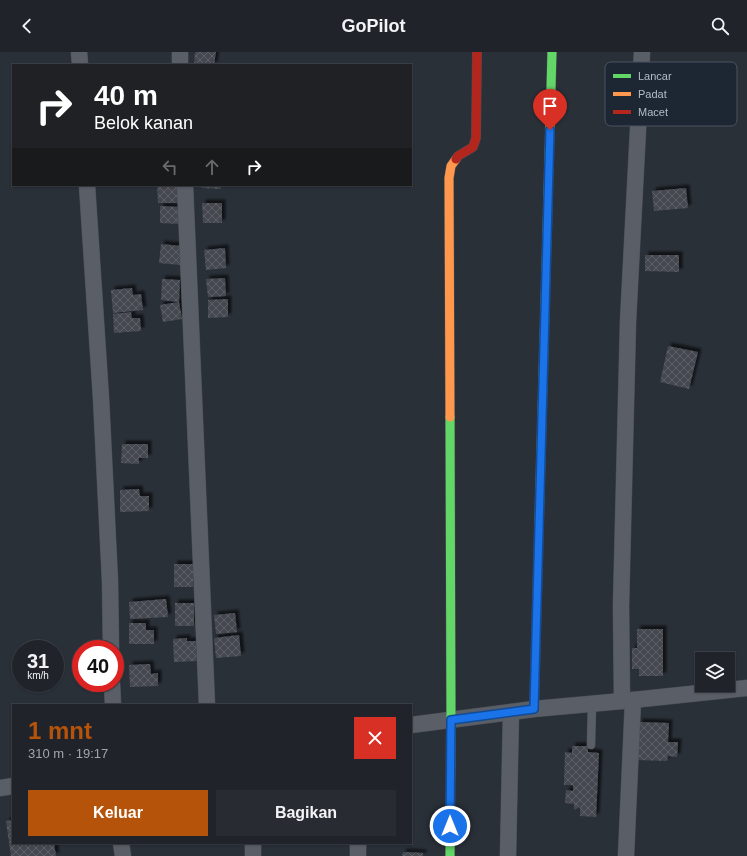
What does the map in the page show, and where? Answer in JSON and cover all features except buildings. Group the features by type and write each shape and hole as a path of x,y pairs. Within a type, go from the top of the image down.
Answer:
{"street":[{"path":"79,52 80,64"},
{"path":"180,52 180,64"},
{"path":"450,856 451,720 449,178 451,166 458,156 473,147 476,138 477,52"},
{"path":"534,709 552,52"},
{"path":"641,62 642,52"},
{"path":"626,856 628,700 621,606 628,322 638,126"},
{"path":"87,186 101,398 111,640"},
{"path":"185,186 207,704"},
{"path":"412,725 534,709 747,688"},
{"path":"112,692 113,704"},
{"path":"508,856 511,712"},
{"path":"0,788 12,786"},
{"path":"121,844 123,856"},
{"path":"253,844 253,856"},
{"path":"358,844 358,856"}],"lane":[{"path":"591,744 592,704"}],"traffic: fast":[{"path":"539,525 552,52"},
{"path":"450,417 450,856"}],"traffic: slow":[{"path":"450,417 449,178 451,166 456,159"}],"traffic: jam":[{"path":"456,159 458,156 473,147 476,138 477,52"},
{"path":"534,709 539,525"}],"route":[{"path":"450,826 451,720 534,709 550,130"}]}
